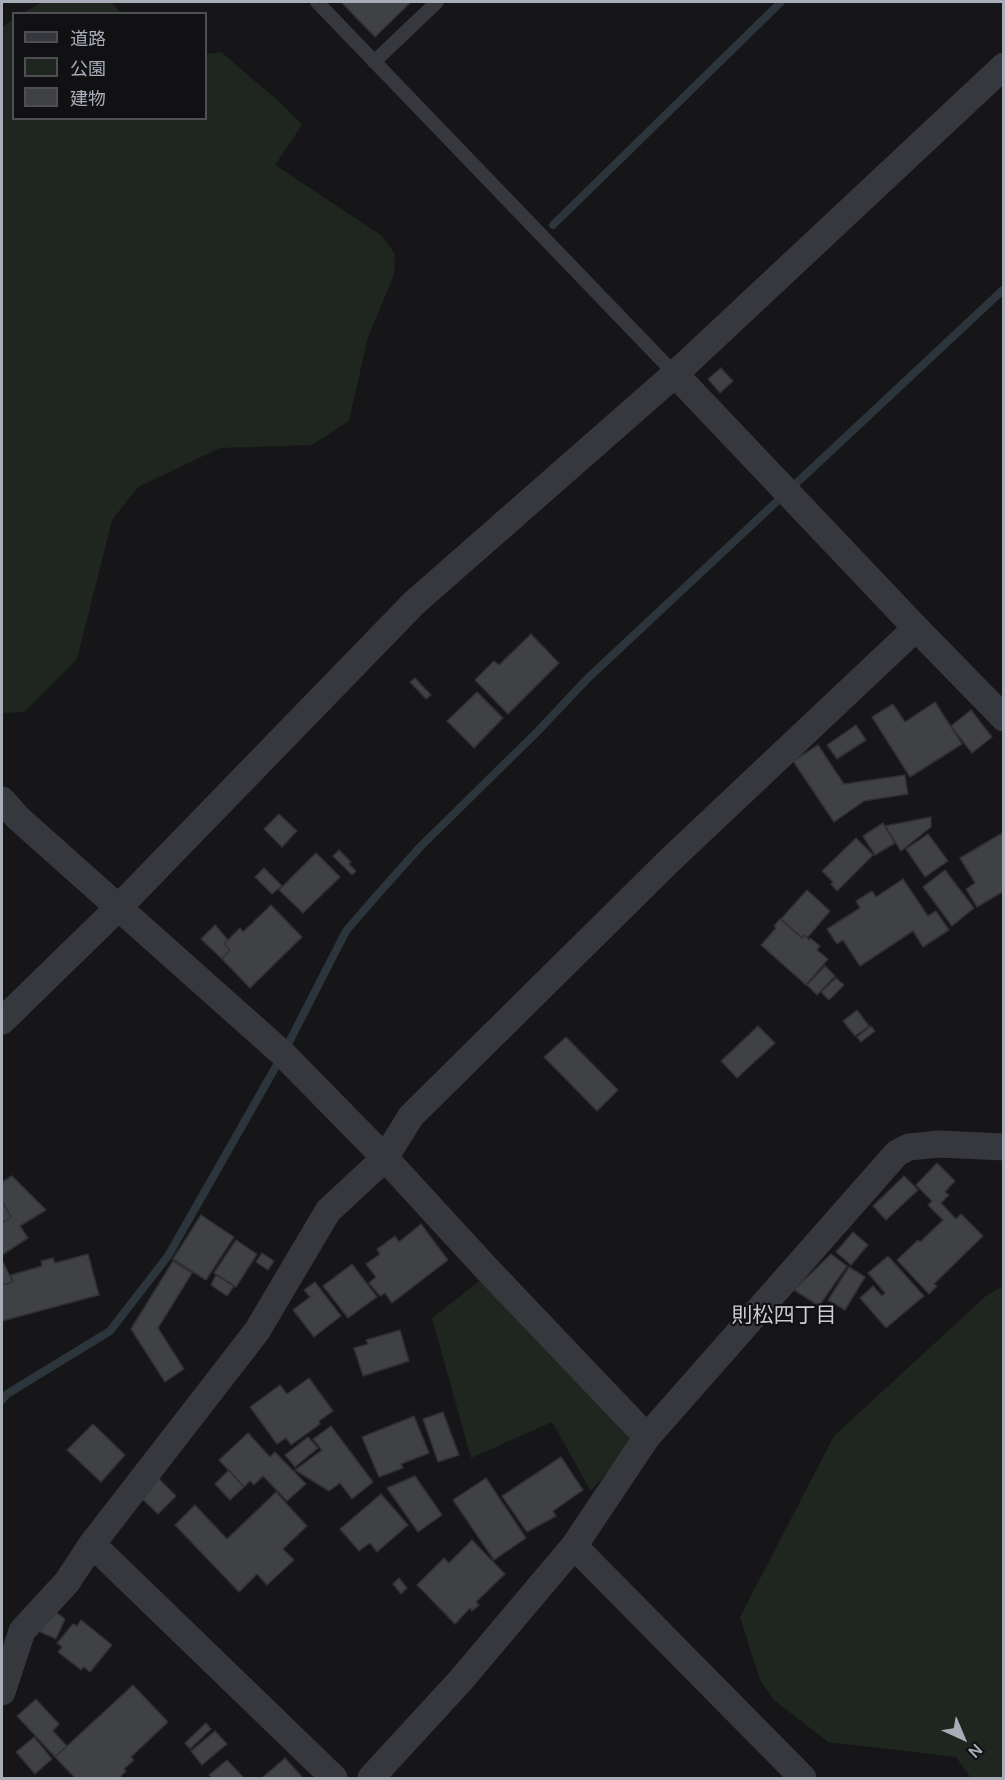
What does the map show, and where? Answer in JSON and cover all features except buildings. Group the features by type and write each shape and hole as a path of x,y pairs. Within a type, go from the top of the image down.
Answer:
{"street":[{"path":"2,1021 120,906 414,603 675,374 1004,66"},
{"path":"675,374 1004,718"},
{"path":"2,1692 22,1631 68,1582 92,1544 257,1331 328,1211 385,1158 411,1116 420,1107 670,860 916,628"},
{"path":"2,800 18,818 120,906 283,1054 385,1158 647,1437"},
{"path":"371,1779 461,1680 574,1546 647,1437 897,1153 909,1147 939,1144 1004,1147"},
{"path":"92,1544 334,1779"},
{"path":"574,1546 803,1779"}],"lane":[{"path":"317,2 675,374"},
{"path":"374,62 437,2"}],"green space":[{"path":"42,2 111,2 120,12 25,12"},
{"path":"12,21 12,120 207,120 207,54 221,52 284,106 302,125 275,165 382,236 395,254 394,275 368,337 349,421 312,445 220,448 138,487 112,520 77,659 24,712 2,713 2,27"},
{"path":"486,1276 636,1439 591,1491 552,1422 471,1458 432,1318"},
{"path":"1003,1286 1003,1778 971,1778 956,1757 828,1742 774,1700 760,1680 740,1617 834,1436 987,1295"}],"waterway":[{"path":"553,225 781,2"},
{"path":"2,1400 7,1394 110,1331 168,1256 283,1054 346,931 420,847 538,731 587,679 1004,289"}],"district":[{"name":"則松四丁目","path":"784,1316"}]}
